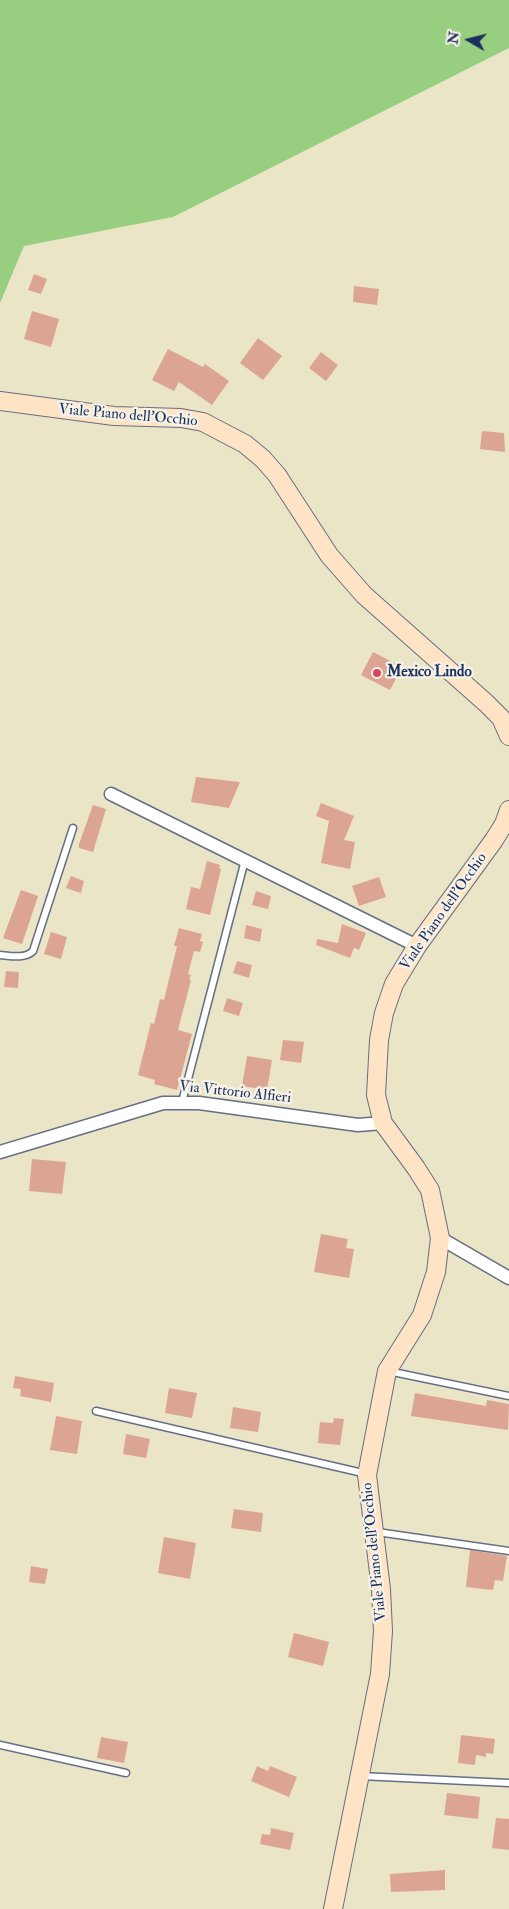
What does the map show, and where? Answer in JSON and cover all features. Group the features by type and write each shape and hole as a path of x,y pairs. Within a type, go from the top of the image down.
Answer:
{"main road":[{"name":"Viale Piano dell'Occhio","path":"0,401 114,416 203,422 245,444 263,459 277,475 329,555 364,595 486,703 501,718 509,736"},
{"name":"Viale Piano dell'Occhio","path":"332,1909 380,1674 381,1590 367,1474 387,1371 422,1314 436,1272 440,1238 430,1190 383,1123 376,1095 376,1063 384,1013 394,984 417,946 494,840 509,810"}],"street":[{"path":"111,794 417,946"},
{"name":"Via Vittorio Alfieri","path":"0,1152 163,1103 182,1102 358,1125 383,1123"},
{"path":"440,1238 509,1278"}],"lane":[{"path":"0,955 21,956 29,955 33,951 73,828"},
{"path":"182,1102 245,860"},
{"path":"387,1371 509,1396"},
{"path":"96,1411 367,1474"},
{"path":"373,1531 509,1551"},
{"path":"0,1745 126,1773"},
{"path":"358,1776 509,1783"}],"green space":[{"path":"0,0 509,0 509,48 173,217 24,246 0,303"}],"building":[{"path":"34,274 47,279 41,294 28,290"},
{"path":"354,286 379,289 377,305 353,302"},
{"path":"32,311 59,319 51,347 24,339"},
{"path":"258,338 282,356 263,380 240,363"},
{"path":"168,349 203,367 205,364 229,381 212,405 179,382 174,391 152,380"},
{"path":"321,352 338,365 326,381 309,368"},
{"path":"482,431 504,433 505,452 480,449"},
{"path":"373,652 402,667 390,690 361,675"},
{"path":"196,777 240,782 229,808 191,802"},
{"path":"321,803 354,816 344,840 355,842 350,869 321,863 329,821 316,816"},
{"path":"93,805 106,809 93,852 79,848 79,844"},
{"path":"207,861 220,865 219,868 221,869 210,915 186,909 191,887 200,889"},
{"path":"71,876 84,881 81,893 66,888"},
{"path":"379,877 386,897 359,906 352,886"},
{"path":"21,890 38,896 22,944 3,938"},
{"path":"256,891 271,896 268,909 252,905"},
{"path":"342,924 366,933 359,950 354,948 350,958 316,945 317,939 338,943"},
{"path":"246,925 262,929 260,942 244,938"},
{"path":"179,928 202,934 200,941 203,942 200,952 194,951 188,974 191,975 189,980 191,980 178,1030 192,1034 177,1090 154,1084 155,1080 138,1075 151,1023 154,1024 160,999 164,1000 177,946 174,946"},
{"path":"51,932 67,937 61,959 44,954"},
{"path":"237,961 252,965 249,978 233,973"},
{"path":"6,971 19,972 18,988 4,987"},
{"path":"227,998 243,1003 239,1016 223,1011"},
{"path":"283,1040 304,1042 301,1063 280,1060"},
{"path":"247,1056 272,1060 267,1090 242,1086"},
{"path":"32,1159 66,1162 62,1194 29,1191"},
{"path":"321,1234 348,1239 346,1248 354,1249 349,1278 314,1272"},
{"path":"15,1376 54,1383 51,1402 20,1396 21,1389 13,1388"},
{"path":"169,1388 197,1393 192,1418 165,1413"},
{"path":"415,1393 486,1406 487,1400 509,1404 508,1430 411,1416"},
{"path":"233,1407 261,1412 258,1432 230,1428"},
{"path":"56,1416 82,1421 77,1454 50,1450"},
{"path":"334,1418 344,1419 340,1445 318,1443 320,1422 333,1423"},
{"path":"126,1434 150,1439 146,1458 123,1454"},
{"path":"234,1509 263,1513 261,1532 231,1528"},
{"path":"164,1537 196,1543 190,1579 158,1573"},
{"path":"470,1550 507,1556 503,1581 495,1580 493,1590 466,1587"},
{"path":"31,1566 48,1569 45,1584 29,1582"},
{"path":"294,1633 329,1642 323,1666 288,1657"},
{"path":"461,1735 495,1739 493,1754 486,1753 486,1757 476,1755 475,1765 458,1763"},
{"path":"101,1737 128,1742 124,1763 97,1758"},
{"path":"257,1766 268,1771 270,1766 297,1777 289,1797 251,1781"},
{"path":"447,1793 480,1797 478,1819 444,1815"},
{"path":"496,1818 509,1819 509,1850 492,1848"},
{"path":"271,1828 294,1833 290,1850 260,1844 262,1834 270,1835"},
{"path":"445,1870 445,1890 391,1892 390,1874"}],"place":[{"name":"Mexico Lindo","path":"377,673"}]}
